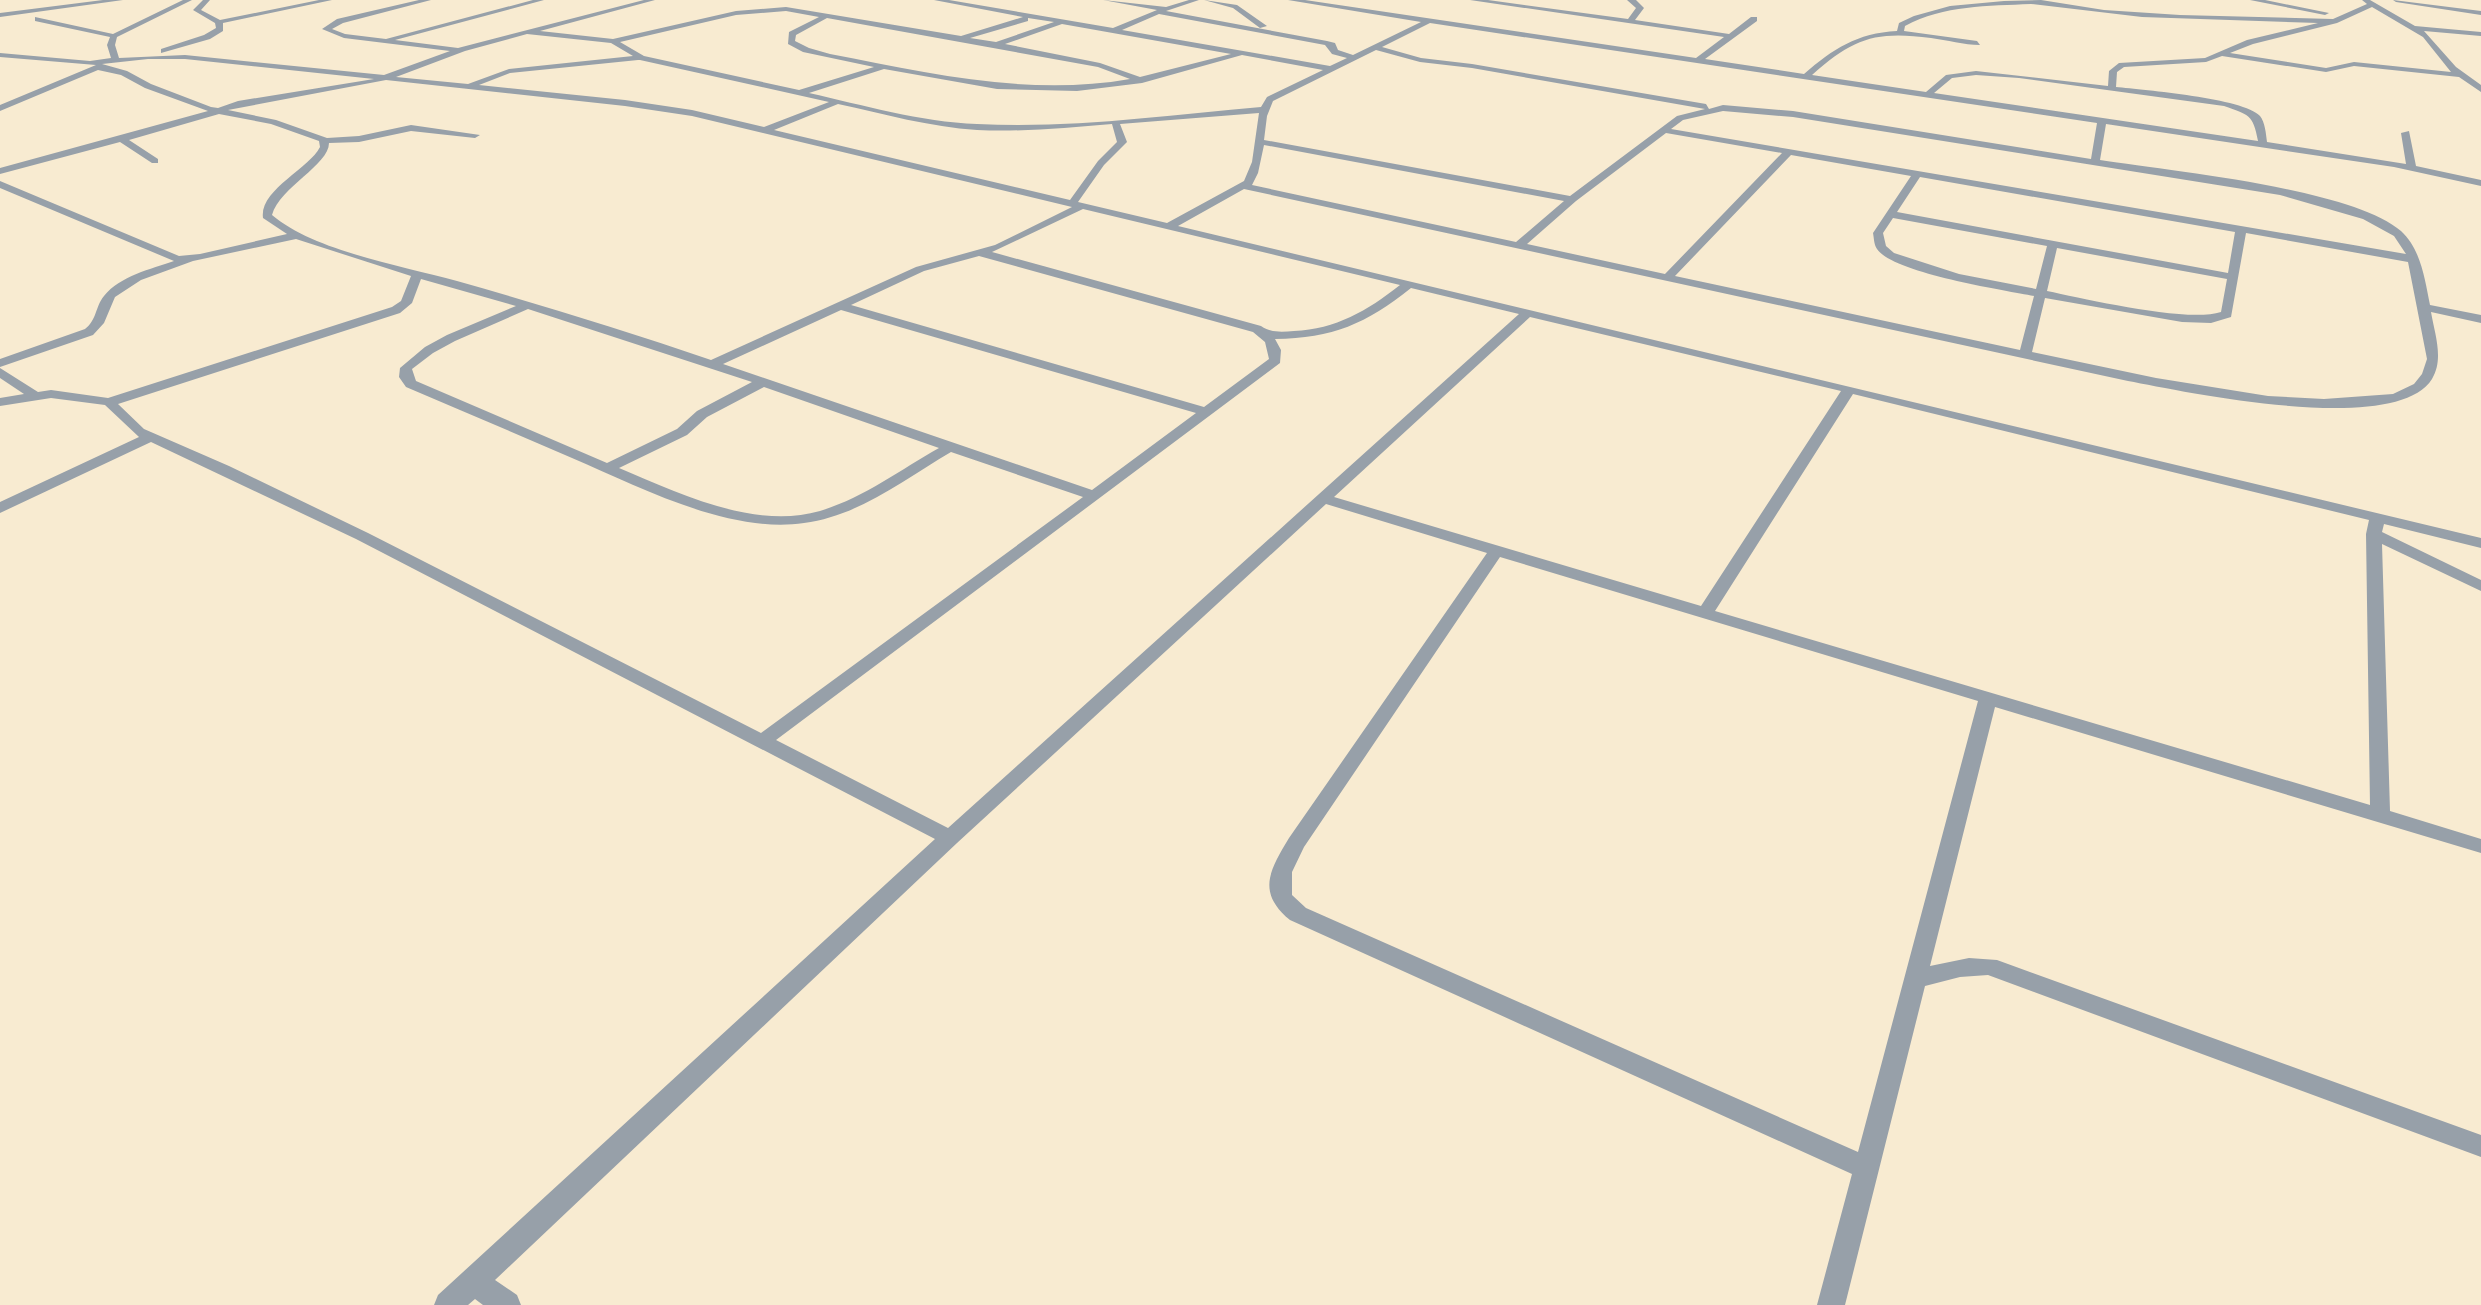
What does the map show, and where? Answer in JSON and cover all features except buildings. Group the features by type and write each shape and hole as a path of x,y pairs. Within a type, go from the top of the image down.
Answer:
{"street":[{"path":"36,0 44,4 42,10"},
{"path":"0,15 120,0"},
{"path":"38,19 114,36 189,0"},
{"path":"207,0 197,12 219,22 329,0"},
{"path":"428,0 356,17 326,29 337,35 382,42 462,50"},
{"path":"382,42 425,28 541,0"},
{"path":"0,171 254,101 384,79 462,50 652,0"},
{"path":"937,0 1328,68"},
{"path":"1106,0 1330,44 1335,52 1352,57"},
{"path":"1113,31 1162,10 1196,0"},
{"path":"1207,0 1235,6 1272,32"},
{"path":"1291,0 2412,167 2481,183"},
{"path":"1473,0 1731,36"},
{"path":"1630,0 1638,3 1640,8 1630,22"},
{"path":"1980,0 2001,2"},
{"path":"1900,34 1902,24 1922,15 2001,2 2042,0"},
{"path":"2253,0 2346,16"},
{"path":"2396,0 2481,13"},
{"path":"2028,1 2139,15 2334,21"},
{"path":"2112,88 2113,71 2122,65 2187,63 2221,54 2249,42 2334,21 2368,2 2416,28 2436,46 2460,75 2481,89"},
{"path":"525,32 613,41 710,18 758,10 786,9 961,38 1100,65 1142,80"},
{"path":"827,15 792,34 791,43 815,53 983,84 1029,89 1096,87 1142,80 1175,74 1241,53"},
{"path":"961,38 1035,17"},
{"path":"1697,61 1754,19"},
{"path":"1168,227 1244,186 1251,179 1261,142 1262,110 1270,99 1328,68 1429,21"},
{"path":"148,57 213,35 220,29 219,22"},
{"path":"996,45 1063,22"},
{"path":"2416,28 2481,34"},
{"path":"1805,77 1850,42 1868,37 1900,34 1977,43"},
{"path":"113,62 111,45 114,36"},
{"path":"613,41 642,58"},
{"path":"1244,186 2141,379 2264,400 2328,404 2378,401 2411,392 2430,376 2433,359 2413,259 2404,241 2394,232 2356,212 2280,192 1803,115 1756,109 1717,109 1472,66 1420,60 1374,47"},
{"path":"2221,54 2326,71 2354,64 2460,75"},
{"path":"0,55 80,62 185,57 662,108 765,130 1849,389 2376,526 2481,543"},
{"path":"466,87 509,71 619,58 642,58 932,122 983,127 1028,128 1262,110"},
{"path":"0,108 113,62"},
{"path":"800,92 886,66"},
{"path":"97,67 124,73 148,86 220,110 313,134 324,141 359,139 411,128 475,135"},
{"path":"1928,95 1944,77 1965,73 1994,73 2198,99 2241,108 2258,119 2263,145"},
{"path":"765,130 839,101"},
{"path":"1519,245 1572,200 1680,118 1717,109"},
{"path":"711,365 931,264 999,247 1077,205 1101,163 1124,140 1115,121"},
{"path":"2095,162 2102,121"},
{"path":"1663,130 2413,259"},
{"path":"2406,133 2412,167"},
{"path":"121,139 155,161"},
{"path":"324,141 323,152 288,185 268,209 267,216 272,222 337,250 528,305 1094,496"},
{"path":"1261,142 1572,200"},
{"path":"1667,278 1787,152"},
{"path":"1917,174 1877,236 1881,247 1897,259 1944,274 2134,311 2211,319 2227,314 2241,229"},
{"path":"0,184 175,258 191,259"},
{"path":"1889,214 2234,276"},
{"path":"0,363 89,332 100,324 107,300 117,290 191,259 299,235"},
{"path":"2025,354 2053,244"},
{"path":"761,742 1275,360 1276,349 1267,335 1257,329 981,253"},
{"path":"0,402 34,395 62,394 110,402 215,370 396,310 406,303 417,274"},
{"path":"1267,335 1313,335 1348,326 1373,312 1409,284"},
{"path":"528,305 429,350 406,368 406,377 411,384 668,494 710,507 771,519 802,519 825,514 852,502 948,448"},
{"path":"842,306 1207,412"},
{"path":"2422,307 2481,318"},
{"path":"449,1305 950,838 1527,313"},
{"path":"0,372 34,395"},
{"path":"607,468 682,432 707,411 761,383"},
{"path":"1704,615 1849,389"},
{"path":"110,402 133,428 351,531 950,838"},
{"path":"0,508 151,437"},
{"path":"1324,499 2481,846"},
{"path":"2376,526 2481,586"},
{"path":"2376,526 2380,815"},
{"path":"1496,551 1296,843 1280,877 1279,896 1285,906 1298,914 1866,1168"},
{"path":"1831,1305 1988,698"},
{"path":"1914,981 1967,965 1989,966 2481,1146"},
{"path":"474,1282 507,1305"}]}
